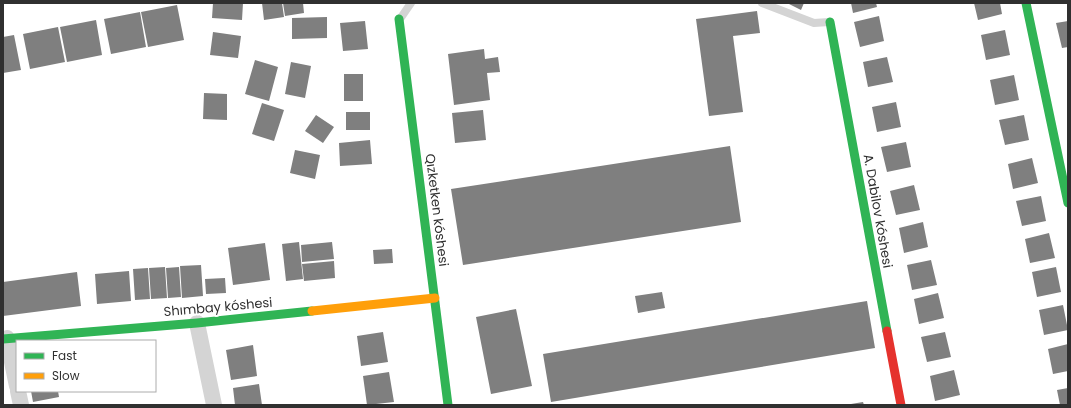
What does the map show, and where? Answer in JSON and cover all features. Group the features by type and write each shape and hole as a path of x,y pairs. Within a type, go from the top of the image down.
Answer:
{"street":[{"path":"1026,3 1068,203"},
{"name":"Qızketken kóshesi","path":"399,20 448,405"},
{"name":"A. Dabilov kóshesi","path":"830,22 901,405"},
{"name":"Shımbay kóshesi","path":"5,338 197,323 435,298"},
{"path":"197,323 214,405"},
{"path":"5,338 16,382"},
{"path":"18,392 21,405"}],"lane":[{"path":"399,20 411,3"},
{"path":"762,3 814,23 830,22"}],"building":[{"path":"213,3 243,3 242,20 212,18"},
{"path":"262,3 282,3 284,17 264,20"},
{"path":"283,3 303,3 304,13 285,16"},
{"path":"787,3 804,3 801,10"},
{"path":"851,3 876,3 877,7 853,13"},
{"path":"974,3 1000,3 1002,14 978,20"},
{"path":"177,5 184,40 148,47 141,12"},
{"path":"757,11 760,33 733,36 743,112 709,116 696,19"},
{"path":"140,12 146,47 111,54 104,19"},
{"path":"879,16 884,41 860,47 854,22"},
{"path":"327,17 327,38 292,39 292,18"},
{"path":"96,20 102,55 67,62 60,27"},
{"path":"365,21 368,49 343,51 340,23"},
{"path":"1068,21 1068,47 1062,48 1056,23"},
{"path":"58,27 65,62 30,69 23,34"},
{"path":"1005,30 1010,55 986,60 981,35"},
{"path":"213,32 241,36 238,58 210,55"},
{"path":"14,35 21,70 3,73 3,37"},
{"path":"484,49 485,59 498,57 500,72 487,73 490,100 454,105 448,54"},
{"path":"887,57 893,82 868,87 863,62"},
{"path":"255,60 278,67 269,101 245,94"},
{"path":"291,62 311,66 305,98 285,94"},
{"path":"344,74 363,74 363,101 344,101"},
{"path":"1014,75 1019,100 995,105 990,80"},
{"path":"204,93 227,94 227,120 203,119"},
{"path":"896,102 901,127 877,132 872,107"},
{"path":"262,103 284,110 274,141 252,134"},
{"path":"483,110 486,140 455,143 452,113"},
{"path":"346,112 370,112 370,130 346,130"},
{"path":"316,115 334,127 323,143 305,131"},
{"path":"1024,115 1029,140 1005,145 999,120"},
{"path":"370,140 372,164 340,166 339,143"},
{"path":"906,142 911,167 887,172 881,147"},
{"path":"730,146 741,222 463,265 451,189"},
{"path":"295,150 320,155 315,179 290,173"},
{"path":"1032,158 1038,183 1013,189 1008,164"},
{"path":"914,185 920,210 896,215 890,191"},
{"path":"1041,196 1046,221 1022,226 1016,201"},
{"path":"923,222 928,247 904,253 899,228"},
{"path":"1049,233 1055,258 1030,263 1025,239"},
{"path":"299,242 303,279 286,281 282,244"},
{"path":"332,242 334,259 302,262 301,245"},
{"path":"265,243 270,280 233,285 228,248"},
{"path":"392,249 393,263 374,264 373,250"},
{"path":"931,260 937,285 912,290 907,265"},
{"path":"334,261 335,278 304,281 302,264"},
{"path":"201,265 203,296 182,298 180,266"},
{"path":"165,267 167,298 151,299 149,268"},
{"path":"179,267 181,297 168,298 166,268"},
{"path":"1056,267 1061,292 1037,297 1032,272"},
{"path":"148,268 150,299 135,300 133,269"},
{"path":"129,271 131,301 97,304 95,274"},
{"path":"77,272 81,306 3,316 3,282"},
{"path":"225,278 226,293 206,294 205,279"},
{"path":"662,292 665,308 638,313 635,296"},
{"path":"938,293 944,318 919,324 914,299"},
{"path":"867,301 875,348 551,402 543,354"},
{"path":"1063,305 1068,330 1044,335 1039,310"},
{"path":"516,309 532,386 491,394 476,317"},
{"path":"383,332 388,362 361,366 357,336"},
{"path":"945,332 951,357 927,362 921,337"},
{"path":"1068,344 1068,371 1053,374 1048,349"},
{"path":"253,345 257,376 231,380 226,350"},
{"path":"954,370 960,395 935,401 930,376"},
{"path":"389,372 394,402 367,405 363,376"},
{"path":"259,384 262,405 235,405 233,388"},
{"path":"1068,388 1068,405 1060,405 1057,390"},
{"path":"31,392 58,392 59,397 33,402"},
{"path":"863,402 864,405 851,405 851,404"}],"traffic: fast":[{"path":"1026,3 1068,203"},
{"path":"399,19 448,405"},
{"path":"830,22 887,331"},
{"path":"3,339 197,323 312,311"}],"traffic: slow":[{"path":"312,311 435,298"}],"traffic: jam":[{"path":"887,331 901,405"}]}
